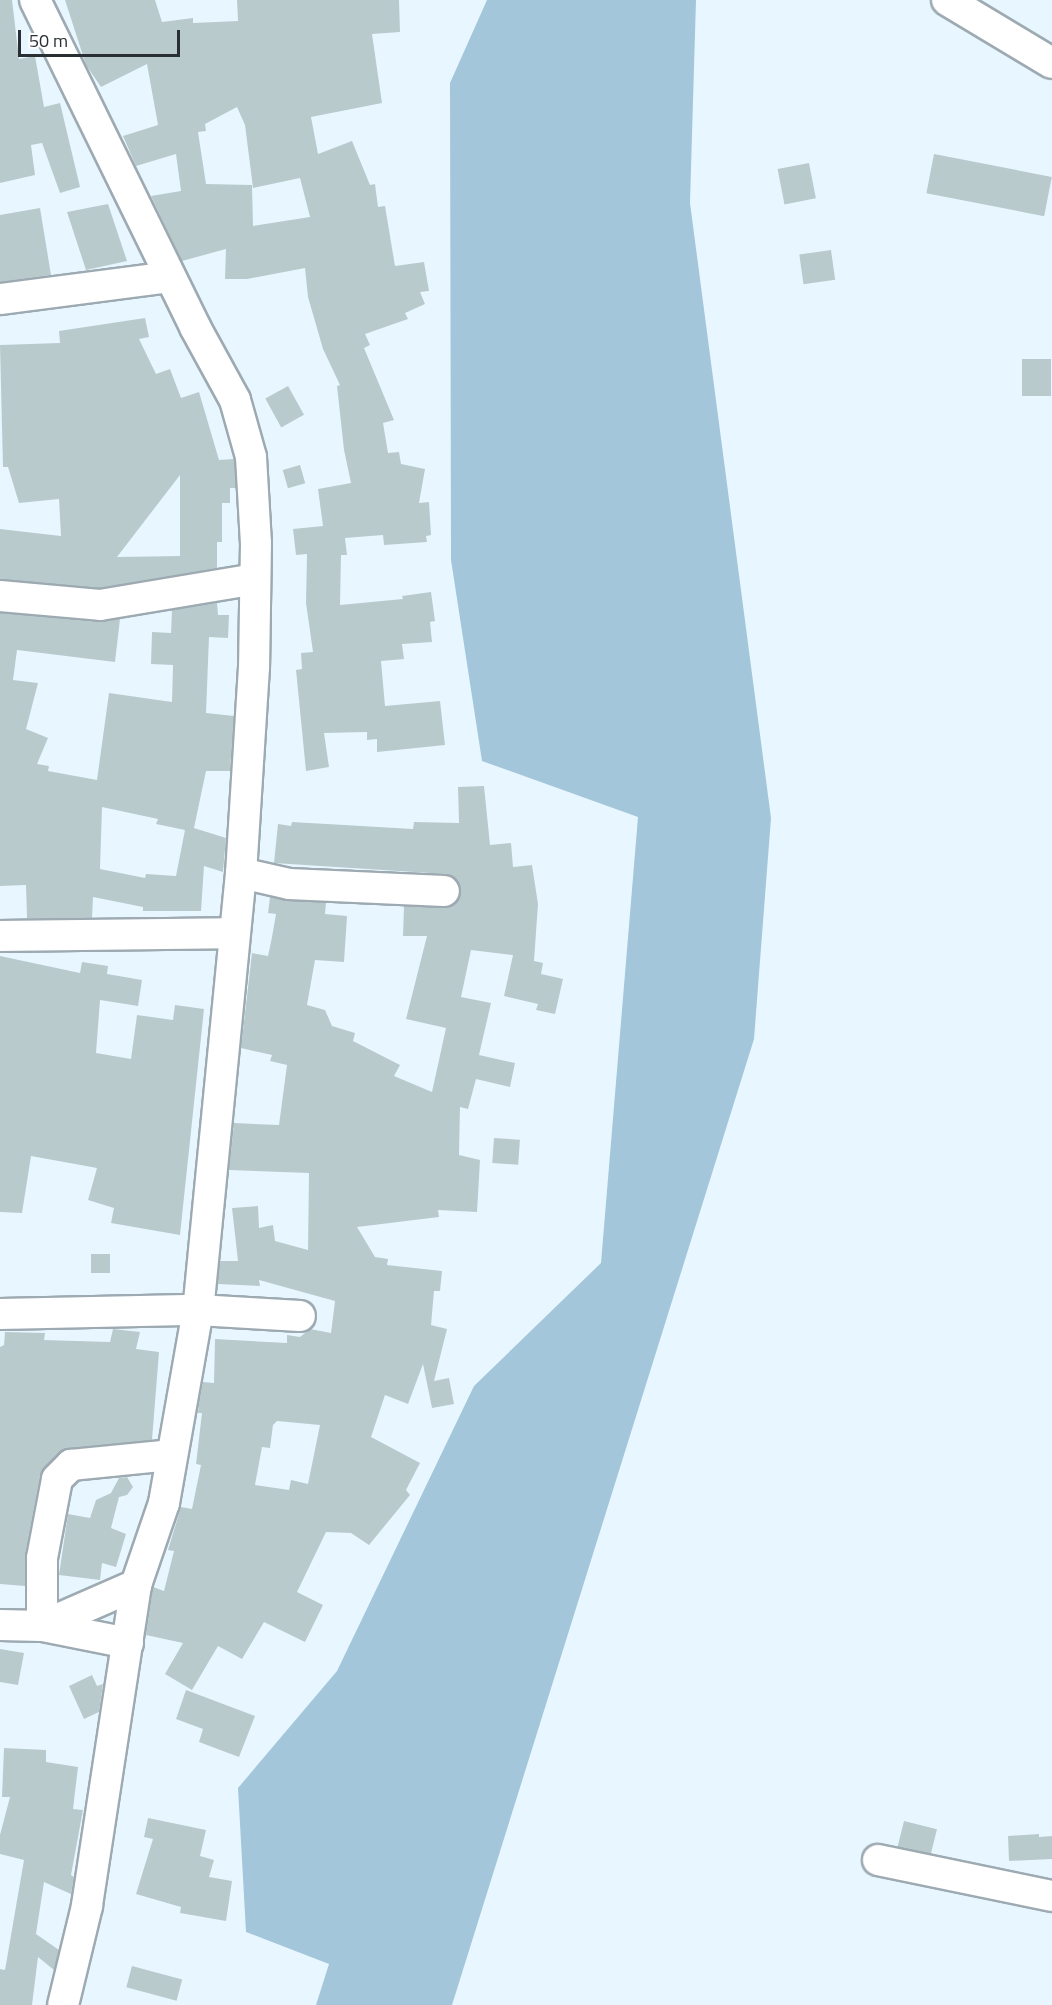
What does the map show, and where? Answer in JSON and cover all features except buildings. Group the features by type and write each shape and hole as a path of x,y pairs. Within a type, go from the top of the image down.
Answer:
{"street":[{"path":"35,0 171,277 235,400 245,429 254,486 254,667 241,873 198,1310 164,1503 136,1585 87,1906 63,2005"},
{"path":"948,0 1052,63"},
{"path":"0,299 171,277"},
{"path":"0,596 100,605 255,579"},
{"path":"241,873 289,884 444,891"},
{"path":"0,936 234,933"},
{"path":"0,1314 198,1310 300,1316"},
{"path":"42,1626 42,1558 57,1479 71,1465 171,1455"},
{"path":"42,1626 136,1585"},
{"path":"0,1625 42,1626 128,1643"},
{"path":"878,1860 1052,1896"}],"shaded area":[{"path":"487,0 696,0 690,203 771,818 754,1039 452,2005 316,2005 329,1964 246,1932 238,1788 337,1671 474,1386 601,1263 638,817 482,761 451,560 450,83"}]}
